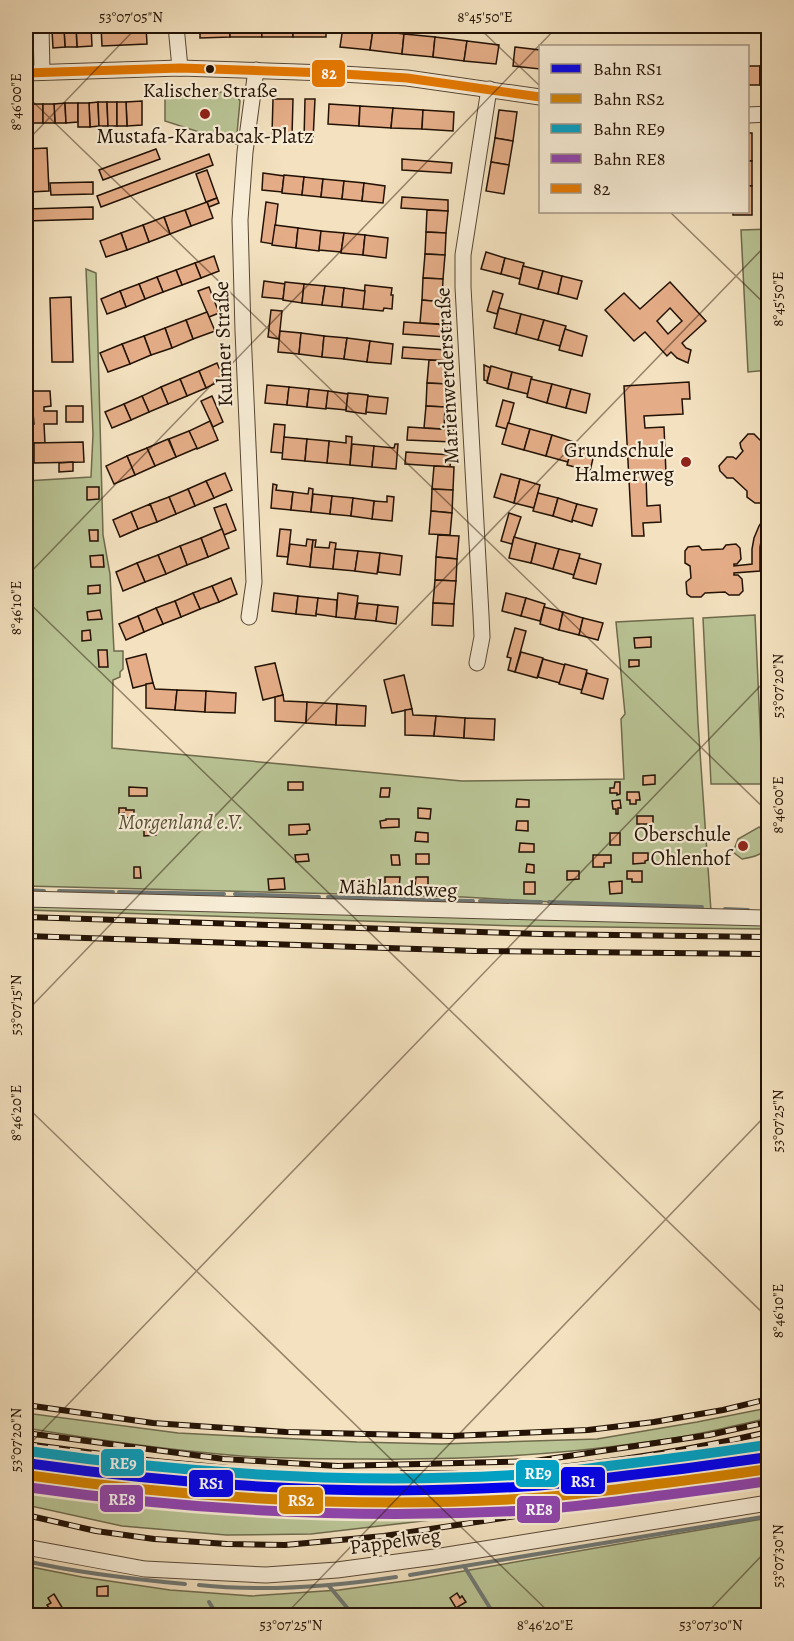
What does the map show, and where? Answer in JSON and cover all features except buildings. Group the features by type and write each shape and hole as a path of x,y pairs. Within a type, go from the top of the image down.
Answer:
{"street":[{"path":"41,26 42,72"},
{"path":"176,26 180,68"},
{"path":"26,73 180,68 256,70 407,78 539,97"},
{"name":"Kulmer Straße","path":"249,617 254,582 240,220 245,152 256,70"},
{"name":"Marienwerderstraße","path":"477,663 482,637 463,255 489,88"},
{"path":"749,115 768,114"},
{"name":"Mählandsweg","path":"26,898 768,918"},
{"name":"Pappelweg","path":"26,1547 145,1569 266,1575 337,1570 435,1557 768,1503"}],"green space":[{"path":"235,93 240,101 236,144 165,121 165,94"},
{"path":"768,229 768,370 748,372 741,230"},
{"name":"Morgenland e.V.","path":"86,269 96,273 103,535 110,574 114,651 123,651 123,669 120,677 113,680 112,748 462,781 624,779 621,719 625,714 616,622 693,618 711,911 463,897 26,886 26,481 91,477 93,434"},
{"path":"755,615 761,748 765,784 711,784 703,618"},
{"path":"759,827 768,832 764,849 755,856 742,859 733,852 738,839"},
{"path":"26,903 768,924 768,929 519,926 26,910"},
{"path":"768,1408 768,1418 655,1441 538,1454 436,1459 305,1459 241,1456 79,1437 26,1428 26,1413 178,1433 442,1444 597,1439"},
{"path":"26,1470 116,1483 249,1496 450,1497 559,1490 661,1479 661,1488 558,1501 483,1514 311,1534 226,1535 122,1526 26,1505"},
{"path":"768,1518 768,1615 26,1615 26,1566 170,1590 252,1596 339,1590 412,1580"}],"waterway":[{"path":"26,890 44,891"},
{"path":"59,891 113,892"},
{"path":"119,892 224,894"},
{"path":"235,894 319,897"},
{"path":"328,897 473,901"},
{"path":"480,901 541,902"},
{"path":"549,902 702,907"},
{"path":"725,909 748,910"},
{"path":"410,1575 768,1516"},
{"path":"26,1561 105,1575 185,1584"},
{"path":"464,1566 495,1616"},
{"path":"199,1585 249,1588 298,1587 396,1577"},
{"path":"329,1586 354,1616"},
{"path":"209,1602 218,1616"}],"railway":[{"path":"26,917 542,934 768,937"},
{"path":"26,936 476,951 768,954"},
{"path":"26,1405 153,1423 286,1432 451,1436 588,1430 654,1422 723,1410 768,1399"},
{"path":"26,1433 224,1459 338,1466 535,1461 709,1435 768,1422"},
{"path":"402,1473 501,1472 564,1467 681,1450 768,1432"},
{"path":"26,1444 228,1468"},
{"path":"26,1515 96,1531 154,1539 285,1545 384,1536 768,1478"}],"rail line":[{"name":"RE9","path":"28,1451 216,1472 279,1476 405,1478 550,1473 766,1445"},
{"name":"RS1","path":"26,1463 216,1484 279,1488 406,1490 542,1485 768,1457"},
{"name":"RS2","path":"26,1475 216,1496 279,1500 407,1502 534,1498 768,1469"},
{"name":"RE8","path":"26,1487 215,1507 406,1514 543,1509 768,1481"}],"transit line":[{"name":"82","path":"26,73 180,68 327,73 407,78 539,97"}],"place":[{"name":"Kalischer Straße","path":"210,69"},
{"name":"Mustafa-Karabacak-Platz","path":"205,114"},
{"name":"Grundschule Halmerweg","path":"686,462"},
{"name":"Oberschule Ohlenhof","path":"743,846"}]}
